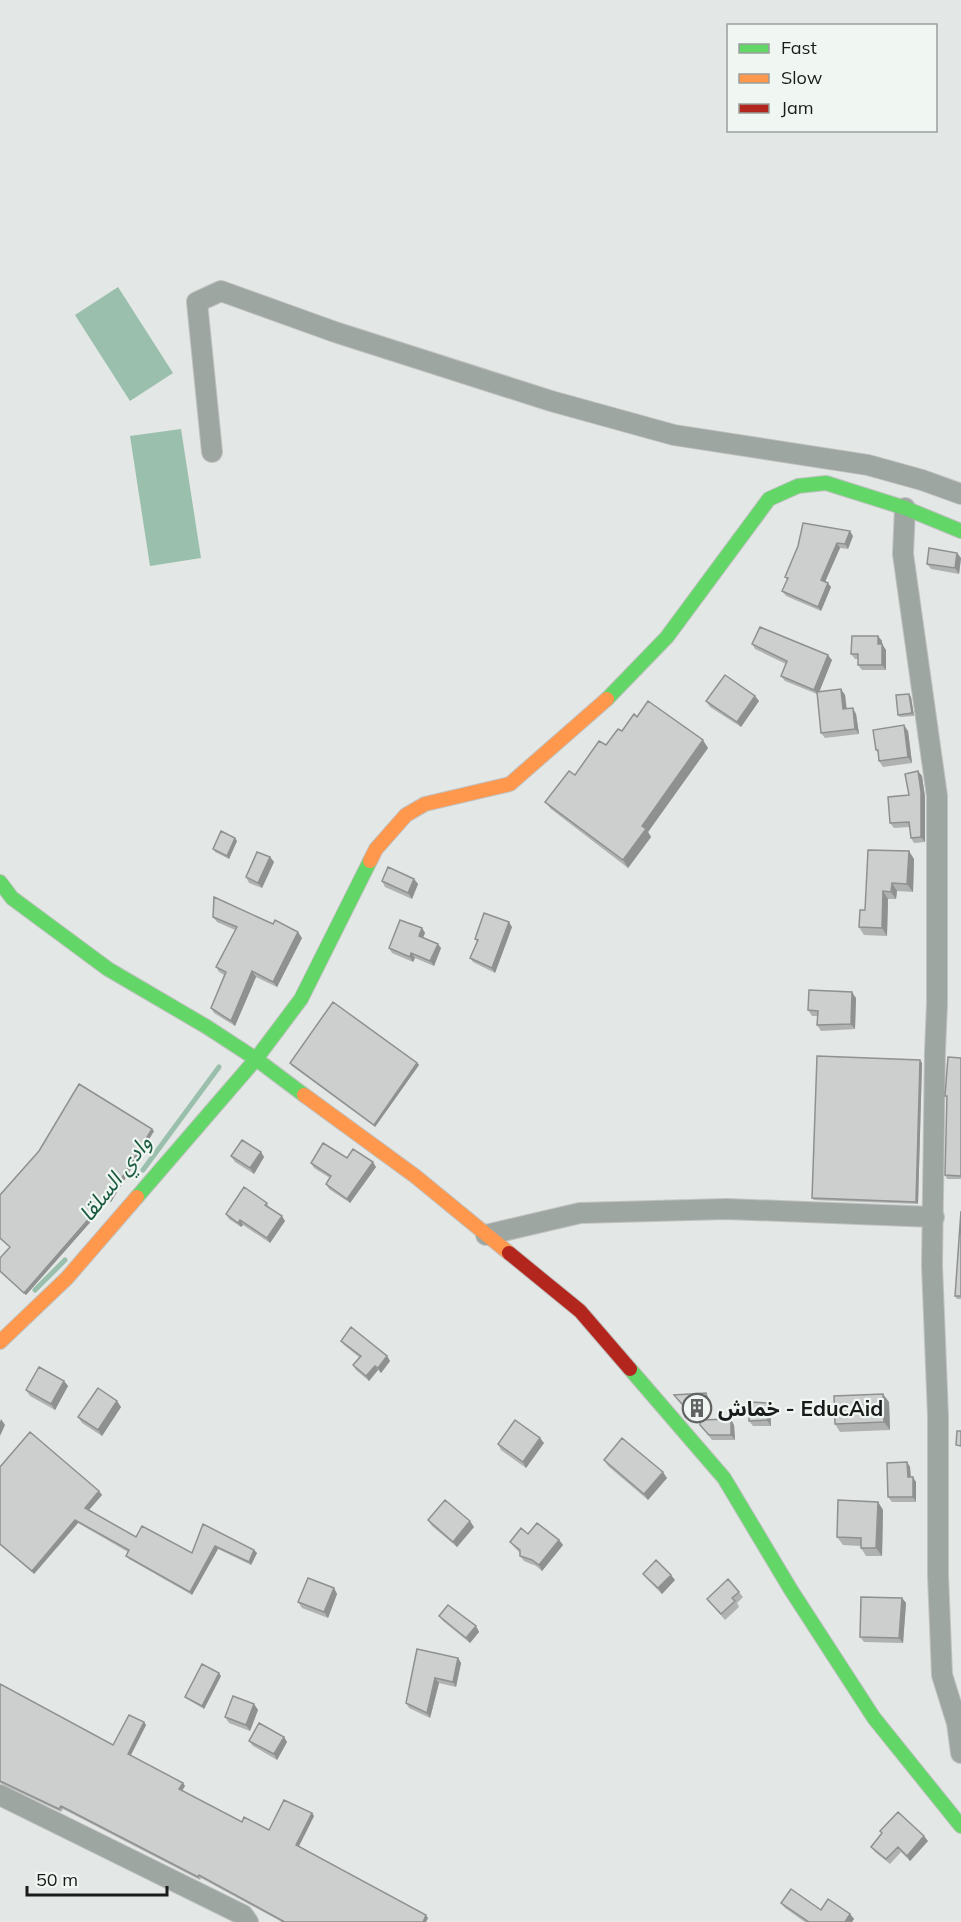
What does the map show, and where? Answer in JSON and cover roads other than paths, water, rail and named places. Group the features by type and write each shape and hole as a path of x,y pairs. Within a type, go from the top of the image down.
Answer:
{"street":[{"path":"212,452 197,302 221,291 335,332 551,401 675,435 868,465 922,480 961,495"},
{"path":"0,1342 67,1278 256,1059 301,999 376,849 406,815 425,804 510,784 521,776 605,701 668,637 769,500 798,486 826,483 905,508 961,531"},
{"path":"905,508 903,554 937,795 938,1004 934,1051 933,1265 942,1675 959,1723 961,1754"},
{"path":"0,882 12,897 108,969 207,1027 256,1059 415,1176 580,1311 724,1478 791,1590 874,1718 961,1826"},
{"path":"486,1235 579,1213 727,1209 934,1217"},
{"path":"0,1795 243,1915 249,1922"}],"waterway":[{"name":"وادي السلقا","path":"143,1170 219,1067"},
{"name":"وادي السلقا","path":"35,1290 65,1260"}],"place":[{"name":"خماش - EducAid","path":"697,1408"}]}
